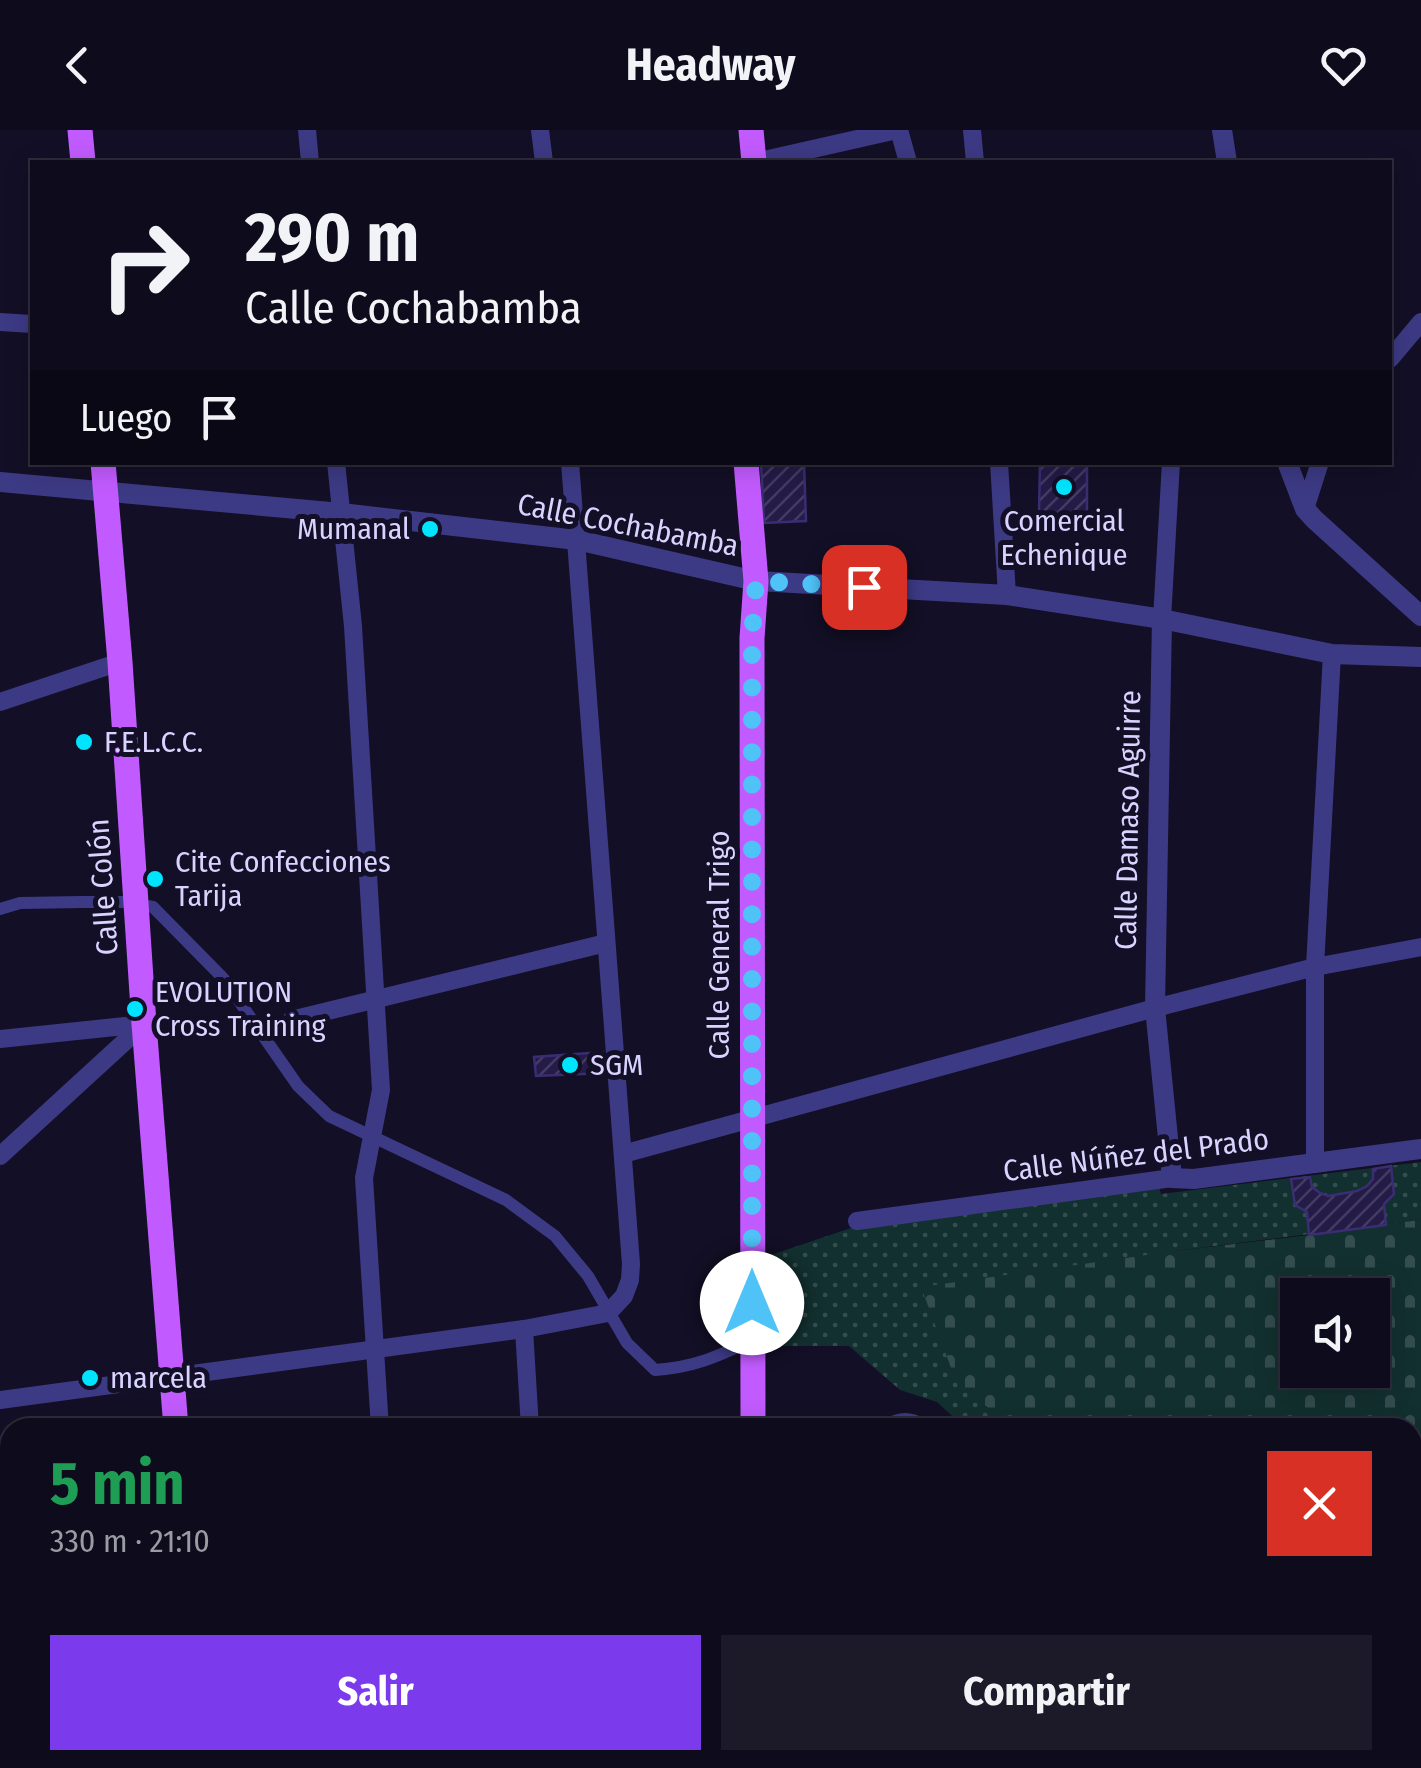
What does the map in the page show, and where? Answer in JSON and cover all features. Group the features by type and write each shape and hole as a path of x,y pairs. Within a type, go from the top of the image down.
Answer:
{"main road":[{"path":"80,130 83,160"},
{"path":"751,130 754,160"},
{"name":"Calle Colón","path":"103,465 175,1418"},
{"name":"Calle General Trigo","path":"746,465 756,581 752,638 753,1418"}],"street":[{"path":"307,130 310,160"},
{"path":"540,130 544,160"},
{"path":"763,160 898,130 907,160"},
{"path":"972,130 975,160"},
{"path":"1222,130 1227,160"},
{"path":"0,322 30,324"},
{"path":"1392,356 1421,322"},
{"path":"336,465 353,626 381,1090 364,1178 379,1418"},
{"path":"0,1384 0,1400 524,1330 608,1312 624,1296 631,1264 570,465"},
{"path":"999,465 1007,596"},
{"name":"Calle Damaso Aguirre","path":"1171,465 1162,618 1155,1008 1172,1178"},
{"path":"1289,465 1305,509 1421,616"},
{"path":"1305,509 1319,465"},
{"name":"Calle Cochabamba","path":"0,482 341,512 576,540 756,581 1007,596 1162,618 1332,654 1421,656"},
{"path":"1315,1164 1315,967 1332,654"},
{"path":"0,702 120,662"},
{"path":"0,908 20,903 124,902 153,907 223,978 298,1086 329,1116 506,1200 555,1236 588,1276 627,1343 654,1370 705,1362 753,1340"},
{"path":"291,1020 606,943"},
{"path":"622,1154 1155,1008 1315,967 1421,947"},
{"path":"0,1040 144,1024"},
{"path":"0,1156 144,1024"},
{"name":"Calle Núñez del Prado","path":"857,1221 1421,1149"},
{"path":"524,1330 529,1418"}],"green space":[{"path":"1421,1162 1421,1220 1175,1251 1022,1418 954,1418 937,1402 900,1390 849,1346 765,1346 765,1257 854,1227 1159,1186 1161,1194"},
{"path":"1391,1166 1394,1194 1384,1204 1386,1224 1421,1220 1421,1418 1002,1418 957,1384 921,1287 1309,1235 1307,1212 1295,1205 1291,1179 1310,1177 1318,1192 1329,1195 1344,1195 1368,1185 1373,1169"}],"building":[{"path":"761,465 804,465 806,521 764,523"},
{"name":"Comercial Echenique","path":"1040,465 1087,465 1087,512 1039,512"},
{"name":"SGM","path":"603,1052 606,1073 536,1076 534,1057"},
{"path":"1391,1166 1394,1194 1384,1204 1386,1225 1309,1235 1307,1212 1295,1205 1291,1179 1310,1177 1312,1187 1328,1196 1357,1191 1373,1179 1373,1169"}],"place":[{"name":"Comercial Echenique","path":"1064,487"},
{"name":"Mumanal","path":"430,529"},
{"name":"F.E.L.C.C.","path":"84,742"},
{"name":"Cite Confecciones Tarija","path":"155,879"},
{"name":"EVOLUTION Cross Training","path":"135,1009"},
{"name":"SGM","path":"570,1065"},
{"name":"marcela","path":"90,1378"}],"route":[{"path":"752,1303 752,638 756,581 864,587"}]}
